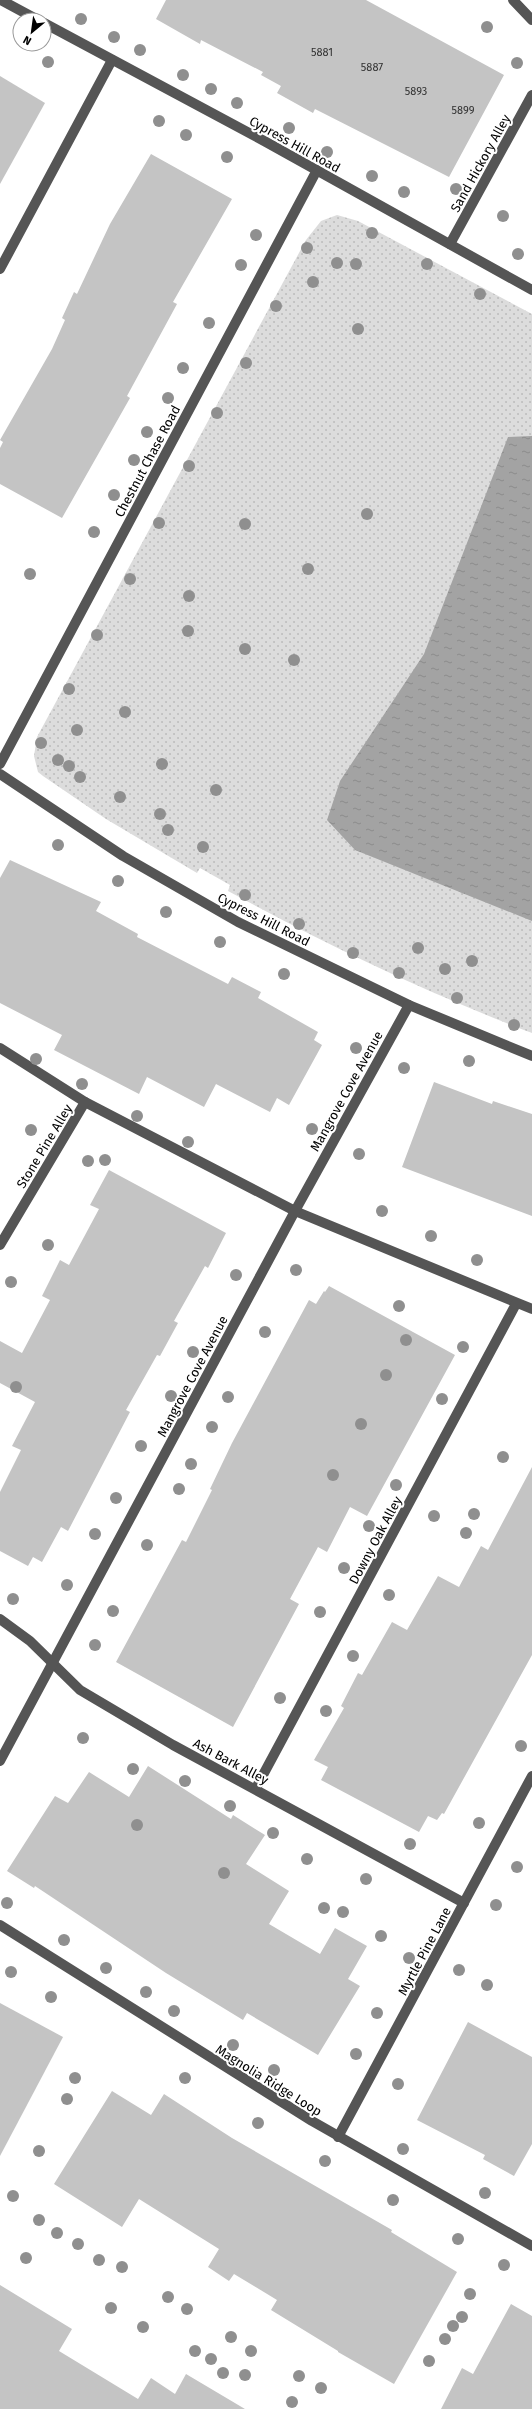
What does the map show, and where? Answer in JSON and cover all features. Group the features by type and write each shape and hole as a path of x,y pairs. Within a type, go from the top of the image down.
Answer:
{"street":[{"path":"1,0 23,12"},
{"path":"513,0 532,20"},
{"name":"Cypress Hill Road","path":"52,27 317,170 532,290"},
{"path":"0,268 112,60"},
{"name":"Sand Hickory Alley","path":"450,244 532,95"},
{"name":"Chestnut Chase Road","path":"0,764 317,170"},
{"name":"Cypress Hill Road","path":"0,774 123,856 238,922 409,1005 532,1056"},
{"name":"Mangrove Cove Avenue","path":"0,1761 295,1211 409,1005"},
{"path":"0,1048 85,1102 295,1211 516,1304 532,1309"},
{"name":"Stone Pine Alley","path":"0,1245 85,1102"},
{"name":"Downy Oak Alley","path":"256,1788 516,1304"},
{"name":"Ash Bark Alley","path":"0,1619 30,1641 80,1690 173,1745 256,1788 464,1903"},
{"name":"Myrtle Pine Lane","path":"338,2137 532,1776"},
{"name":"Magnolia Ridge Loop","path":"0,1925 236,2075 338,2137 532,2246"}],"shaded area":[{"path":"337,215 358,221 532,314 532,1033 416,985 302,930 228,891 230,885 200,868 197,873 106,819 43,776 38,772 34,756 37,737 306,240 321,221"}],"water":[{"path":"532,436 532,921 355,850 327,820 340,781 424,654 508,437"}],"building":[{"path":"166,0 366,0 504,75 449,177 315,109 313,113 277,93 281,86 261,75 263,72 201,40 200,44 156,19"},
{"path":"0,76 45,103 0,184"},
{"path":"151,154 232,199 173,302 177,304 127,396 130,398 62,518 0,484 0,448 3,442 0,440 52,349 65,320 62,318 74,292 77,294 110,224"},
{"path":"10,860 101,902 96,911 138,934 137,937 228,984 232,977 261,992 258,998 318,1032 314,1040 322,1045 289,1105 277,1098 270,1112 216,1084 204,1107 147,1077 139,1094 54,1050 62,1035 0,1003 0,878"},
{"path":"434,1082 492,1104 493,1101 532,1114 532,1216 402,1167"},
{"path":"109,1170 226,1233 208,1268 205,1266 174,1321 178,1323 160,1356 157,1355 126,1410 130,1412 68,1531 61,1527 42,1562 33,1557 28,1566 0,1551 0,1492 21,1450 12,1446 35,1402 0,1383 0,1341 22,1353 50,1300 42,1296 60,1260 69,1265 99,1209 90,1205"},
{"path":"329,1286 455,1355 367,1516 350,1507 327,1552 318,1547 290,1599 299,1604 233,1727 116,1662 182,1540 186,1542 212,1490 210,1489 232,1443 309,1300 316,1304"},
{"path":"532,1467 532,1655 444,1814 442,1813 437,1820 428,1816 419,1832 321,1780 328,1767 314,1760 344,1708 341,1706 358,1673 362,1675 392,1622 407,1630 438,1576 459,1587 481,1546 488,1550"},
{"path":"148,1766 231,1819 233,1815 265,1835 246,1864 289,1891 269,1924 320,1954 335,1928 367,1946 348,1979 360,1986 318,2055 247,2013 243,2020 166,1973 35,1886 34,1888 7,1871 55,1796 68,1803 89,1772 129,1797"},
{"path":"0,2003 63,2037 0,2156"},
{"path":"468,2022 532,2057 532,2144 514,2176 483,2159 485,2155 417,2120"},
{"path":"112,2091 151,2115 164,2094 232,2138 392,2230 391,2232 457,2272 394,2384 338,2352 271,2310 277,2300 234,2274 229,2281 208,2267 219,2249 139,2199 122,2227 54,2184"},
{"path":"0,2285 72,2329 59,2351 138,2399 151,2378 175,2394 186,2374 245,2409 0,2409"},
{"path":"511,2304 532,2316 532,2409 441,2409 462,2368 473,2374"}]}
